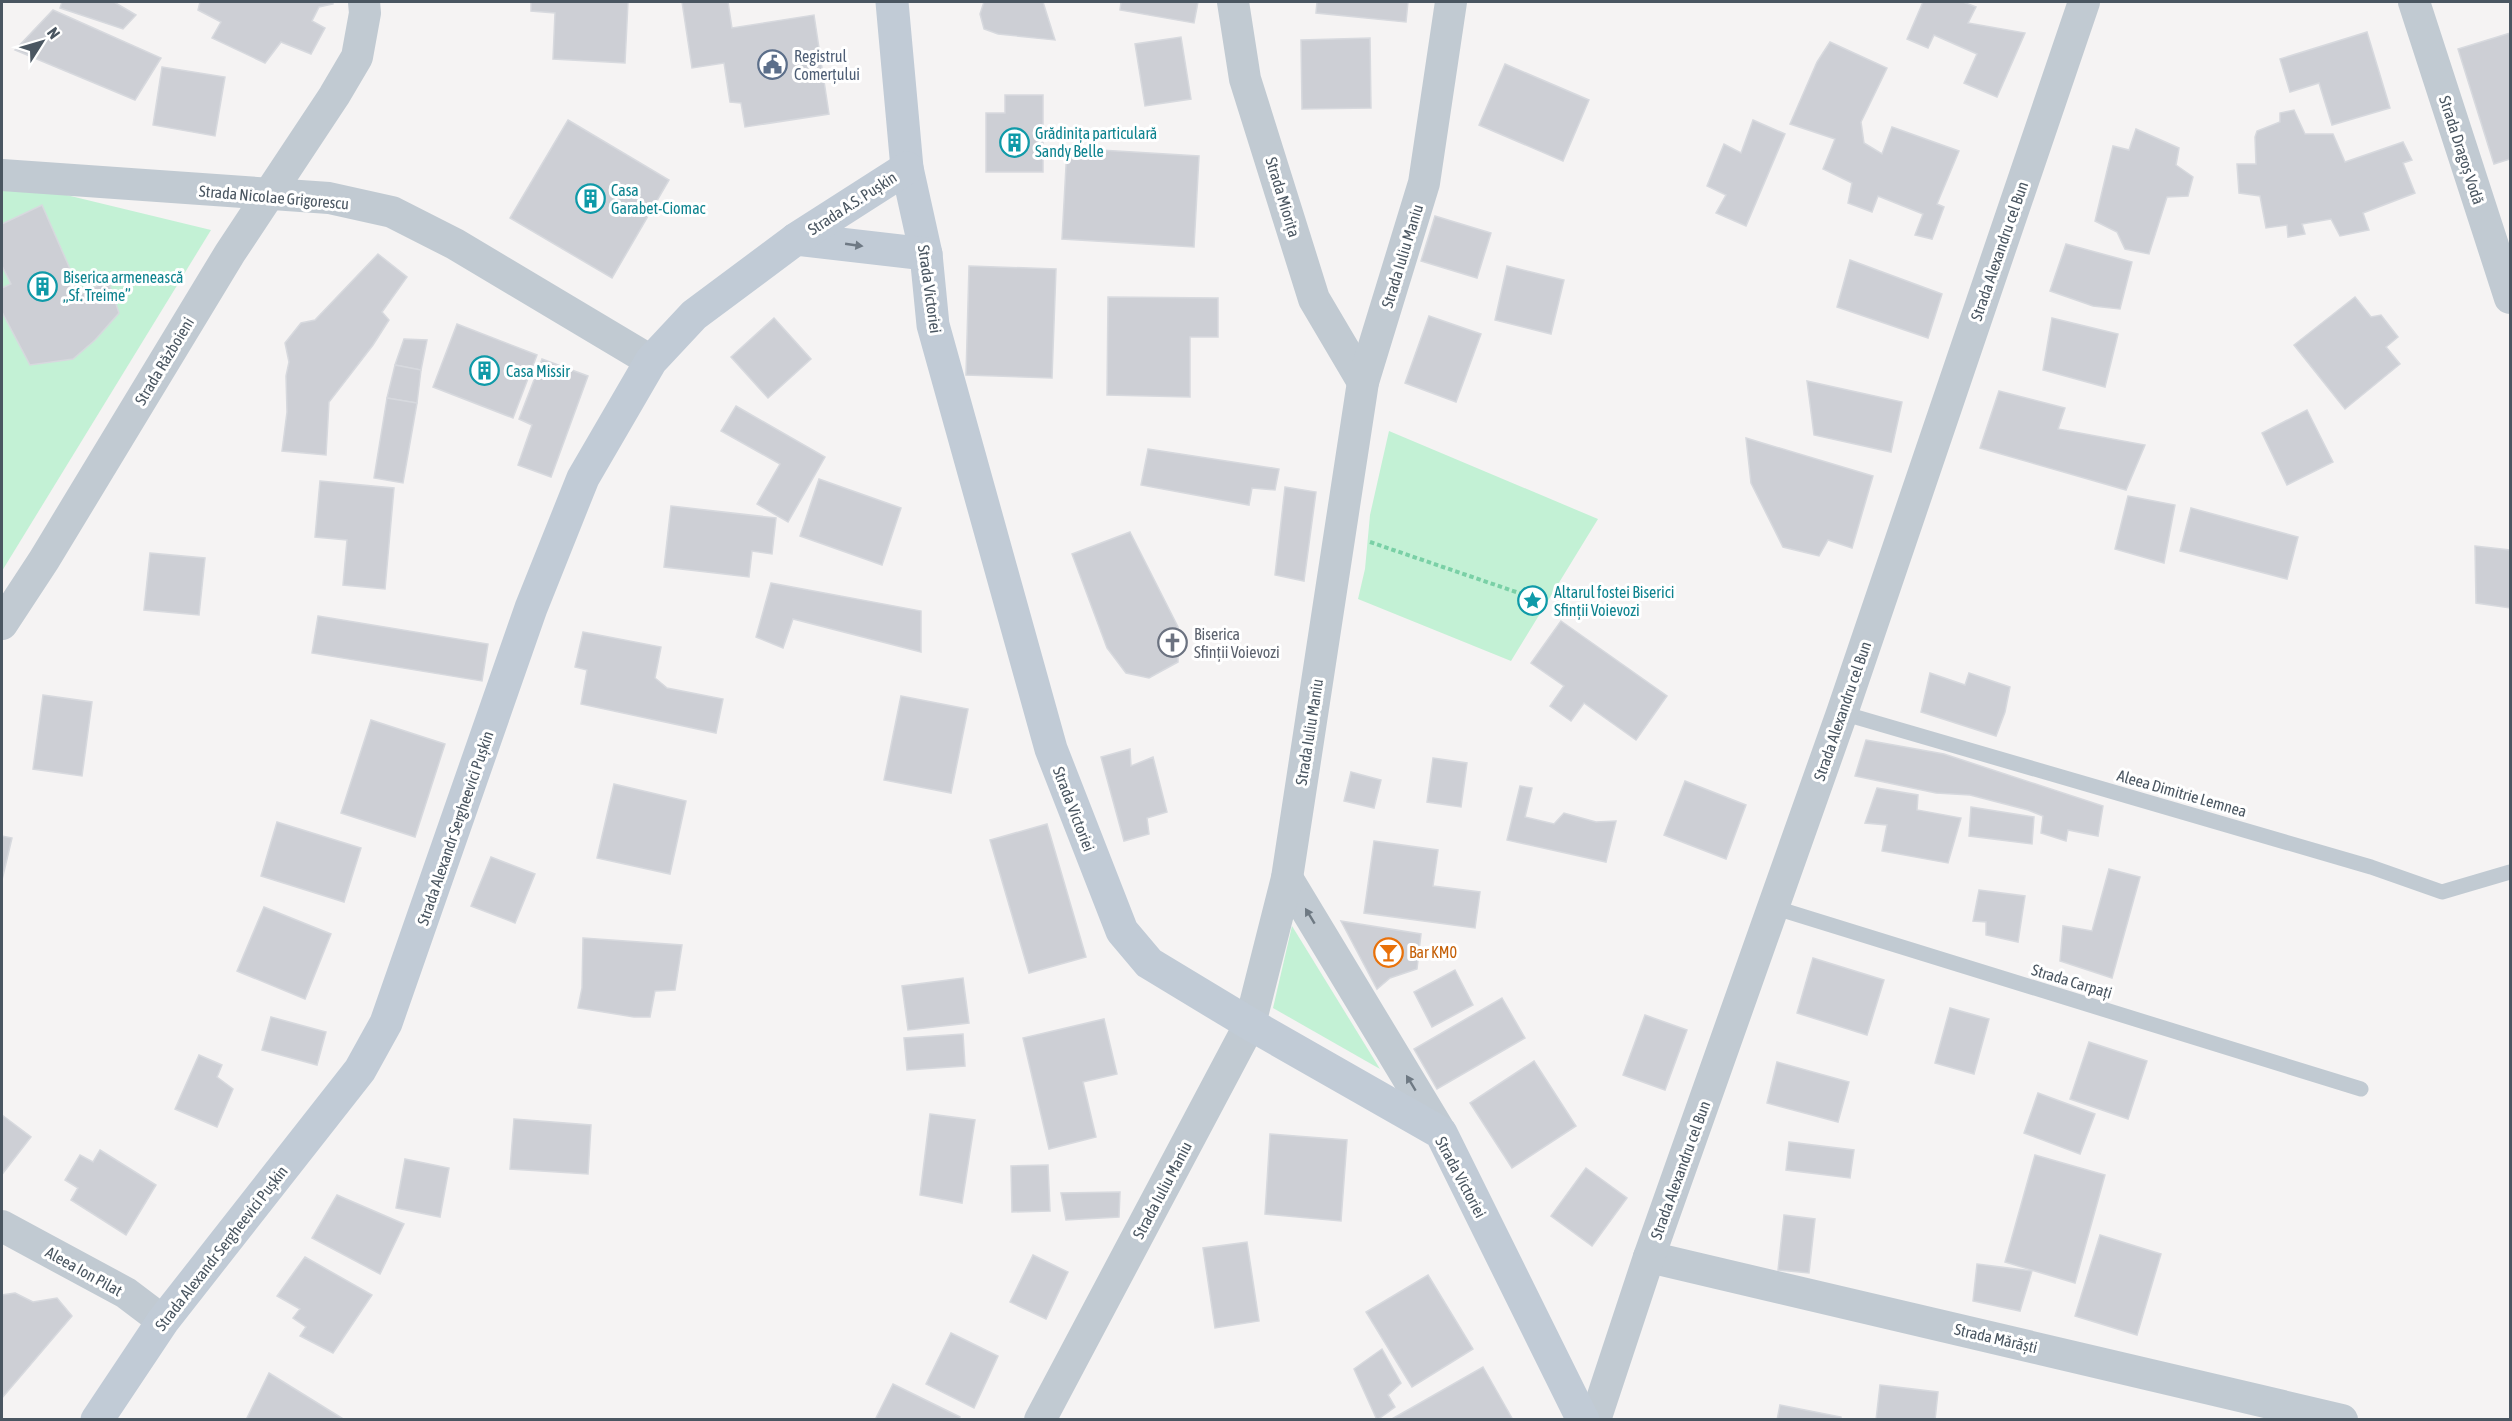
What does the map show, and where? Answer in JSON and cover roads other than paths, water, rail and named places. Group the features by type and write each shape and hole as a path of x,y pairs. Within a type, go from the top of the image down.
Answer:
{"street":[{"name":"Strada Războieni","path":"2,624 44,560 267,195 334,96 357,57 365,13 364,2"},
{"name":"Strada Victoriei","path":"892,2 908,168 926,254 933,325 1051,749 1122,931 1149,963 1250,1024 1441,1133 1583,1419"},
{"name":"Strada Miorița","path":"1233,2 1245,79 1314,299 1364,382"},
{"name":"Strada Iuliu Maniu","path":"1040,1419 1250,1024 1287,878 1308,730 1364,382 1424,183 1452,2"},
{"name":"Strada Alexandru cel Bun","path":"1595,1419 1649,1257 1842,713 2084,2"},
{"name":"Strada Dragoș Vodă","path":"2414,2 2511,298"},
{"name":"Strada A.S. Pușkin","path":"796,239 908,168"},
{"name":"Strada Nicolae Grigorescu","path":"2,175 329,198 392,212 455,244 651,361"},
{"path":"796,239 926,254"},
{"name":"Strada Alexandr Sergheevici Pușkin","path":"97,1419 163,1322 360,1070 386,1023 531,608 583,478 651,361 694,315 796,239"},
{"path":"1287,878 1441,1133"},
{"name":"Aleea Ion Pilat","path":"2,1226 126,1293 163,1322"},
{"name":"Strada Mărăști","path":"1649,1257 2342,1419"}],"lane":[{"name":"Aleea Dimitrie Lemnea","path":"1842,713 2371,867 2442,892 2511,872"},
{"name":"Strada Carpați","path":"1773,907 2361,1089"}],"place":[{"name":"Registrul Comerțului","path":"773,65"},
{"name":"Grădinița particulară Sandy Belle","path":"1014,142"},
{"name":"Casa Garabet-Ciomac","path":"590,199"},
{"name":"Biserica armenească „Sf. Treime”","path":"42,286"},
{"name":"Casa Missir","path":"485,371"},
{"name":"Altarul fostei Biserici Sfinții Voievozi","path":"1533,601"},
{"name":"Biserica Sfinții Voievozi","path":"1173,643"},
{"name":"Bar KM0","path":"1388,952"}]}
